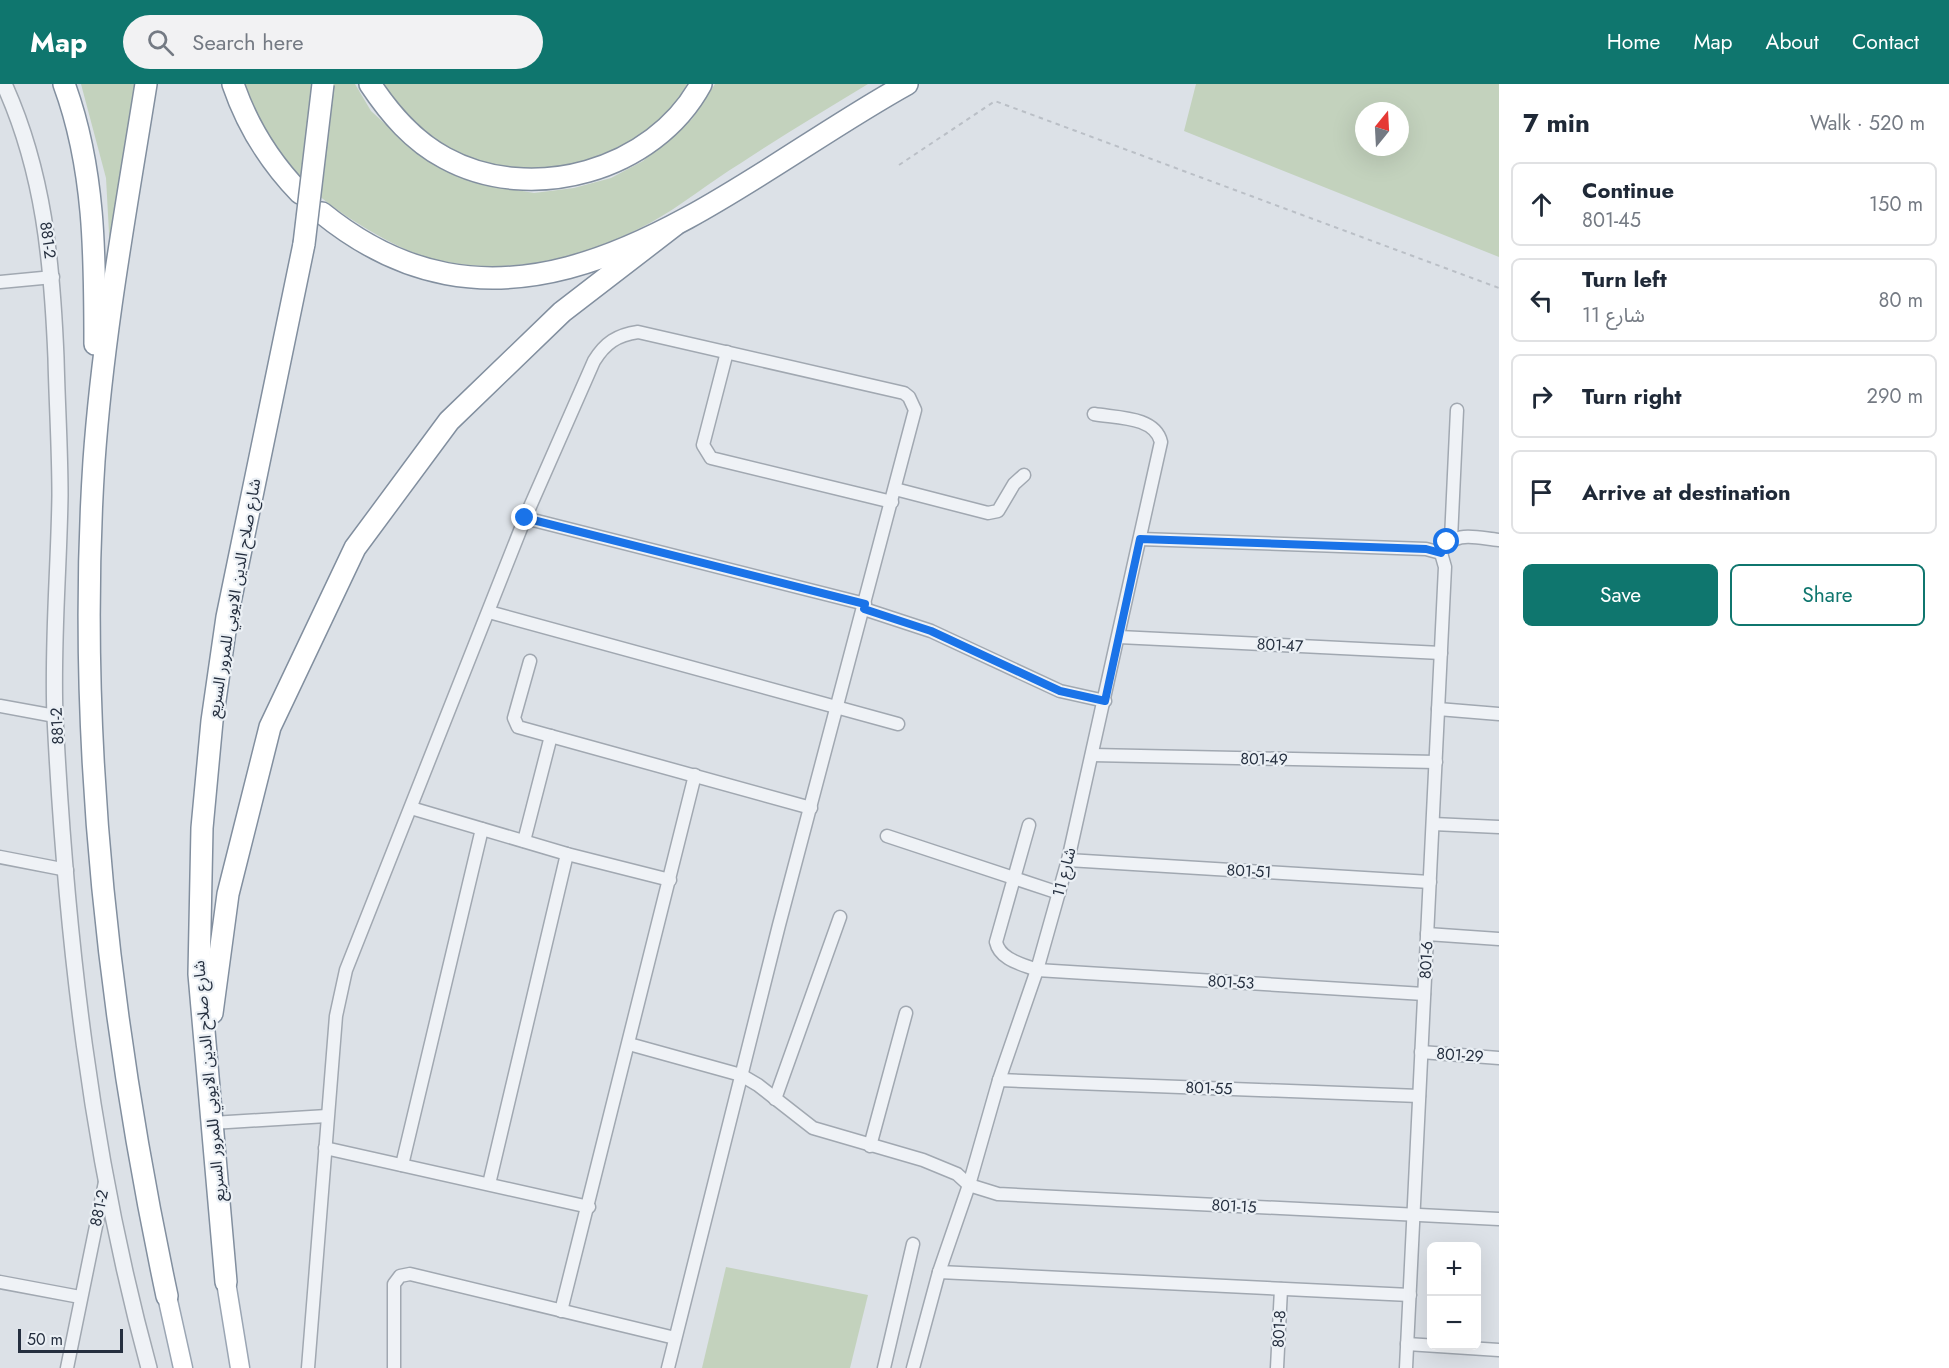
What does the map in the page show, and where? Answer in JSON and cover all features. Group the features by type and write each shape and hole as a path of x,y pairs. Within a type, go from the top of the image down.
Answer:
{"highway":[{"path":"64,84 83,152 92,216 94,461 91,653 99,821 127,1093 167,1296"},
{"path":"94,461 114,285 146,84"},
{"path":"233,84 251,126 268,155 300,193"},
{"name":"شارع صلاح الدين الايوبي للمرور السريع","path":"226,1282 199,974 200,882 206,785 219,667 249,504 304,244 323,84"},
{"path":"370,84 405,129 445,158 492,174 539,179 578,175 624,158 664,130 696,93"},
{"path":"206,1058 228,894 270,728 355,548 450,421 562,312 675,225 906,84"},
{"path":"322,213 372,246 414,264 455,274 497,278 540,276 581,266 675,225"}],"main road":[{"name":"شارع صلاح الدين الايوبي للمرور السريع","path":"226,1282 240,1368"},
{"path":"167,1296 183,1368"}],"street":[{"name":"881-2","path":"4,84 18,116 37,177 53,277 60,494 55,716 85,1056 105,1181 67,1368"},
{"path":"0,282 53,277"},
{"path":"308,1368 327,1116 342,984 525,518 594,361 601,349 611,340 624,334 638,332 909,397 915,410 741,1075 668,1368"},
{"path":"727,352 703,445 711,458 892,502"},
{"path":"1140,539 1426,549 1441,553 1451,539 1456,410"},
{"name":"شارع 11","path":"913,1368 939,1272 969,1185 999,1080 1037,970 1068,860 1161,442 1159,432 1149,424 1094,414"},
{"path":"895,489 988,513 998,511 1014,484 1024,475"},
{"path":"525,518 864,607 931,631 1060,691 1105,701"},
{"path":"1451,539 1464,537 1499,540"},
{"name":"801-6","path":"1406,1368 1445,567 1441,553"},
{"path":"489,612 898,724"},
{"name":"801-47","path":"1119,637 1441,652"},
{"path":"530,661 514,721 518,727 811,808"},
{"path":"0,706 55,716"},
{"path":"1438,709 1499,714"},
{"path":"524,842 551,736"},
{"name":"801-49","path":"1092,755 1436,762"},
{"path":"561,1311 589,1207 695,775"},
{"path":"411,808 567,854 670,880"},
{"path":"1432,824 1499,827"},
{"path":"1029,825 996,942 998,951 1037,970"},
{"path":"402,1165 482,829"},
{"path":"887,836 1059,893"},
{"path":"489,1185 567,854"},
{"path":"0,857 67,870"},
{"name":"801-51","path":"1068,860 1430,882"},
{"path":"775,1099 840,917"},
{"path":"1427,933 1499,939"},
{"name":"801-53","path":"1037,970 1424,994"},
{"path":"870,1146 906,1013"},
{"name":"801-15","path":"629,1044 741,1075 813,1128 923,1160 957,1174 969,1185 998,1194 1499,1219"},
{"name":"801-29","path":"1421,1052 1499,1058"},
{"name":"801-55","path":"999,1080 1419,1095"},
{"path":"212,1123 327,1116"},
{"path":"325,1148 589,1207"},
{"path":"105,1181 149,1368"},
{"path":"884,1368 913,1244"},
{"path":"939,1272 1410,1296"},
{"path":"394,1368 394,1284 405,1274 675,1338"},
{"path":"0,1281 80,1297"},
{"name":"801-8","path":"1277,1368 1281,1289"},
{"path":"1407,1344 1499,1350"}],"path":[{"path":"899,165 995,101 1499,288"}],"green space":[{"path":"81,84 138,84 111,269 106,178"},
{"path":"244,84 355,84 371,111 417,153 472,182 534,193 574,188 611,178 643,161 692,119 715,84 868,84 729,170 650,223 594,248 565,257 505,266 444,261 414,253 376,234 335,208 300,179 272,146 251,106"},
{"path":"384,84 687,84 667,115 638,137 591,158 563,165 535,168 508,167 481,161 456,151 432,136 410,116 392,97"},
{"path":"1196,84 1499,84 1499,257 1184,131"},
{"path":"726,1267 868,1295 850,1368 702,1368"}],"route":[{"path":"525,518 865,604 864,609 931,631 1060,691 1105,701 1140,539 1426,549 1441,553 1447,542"}]}
